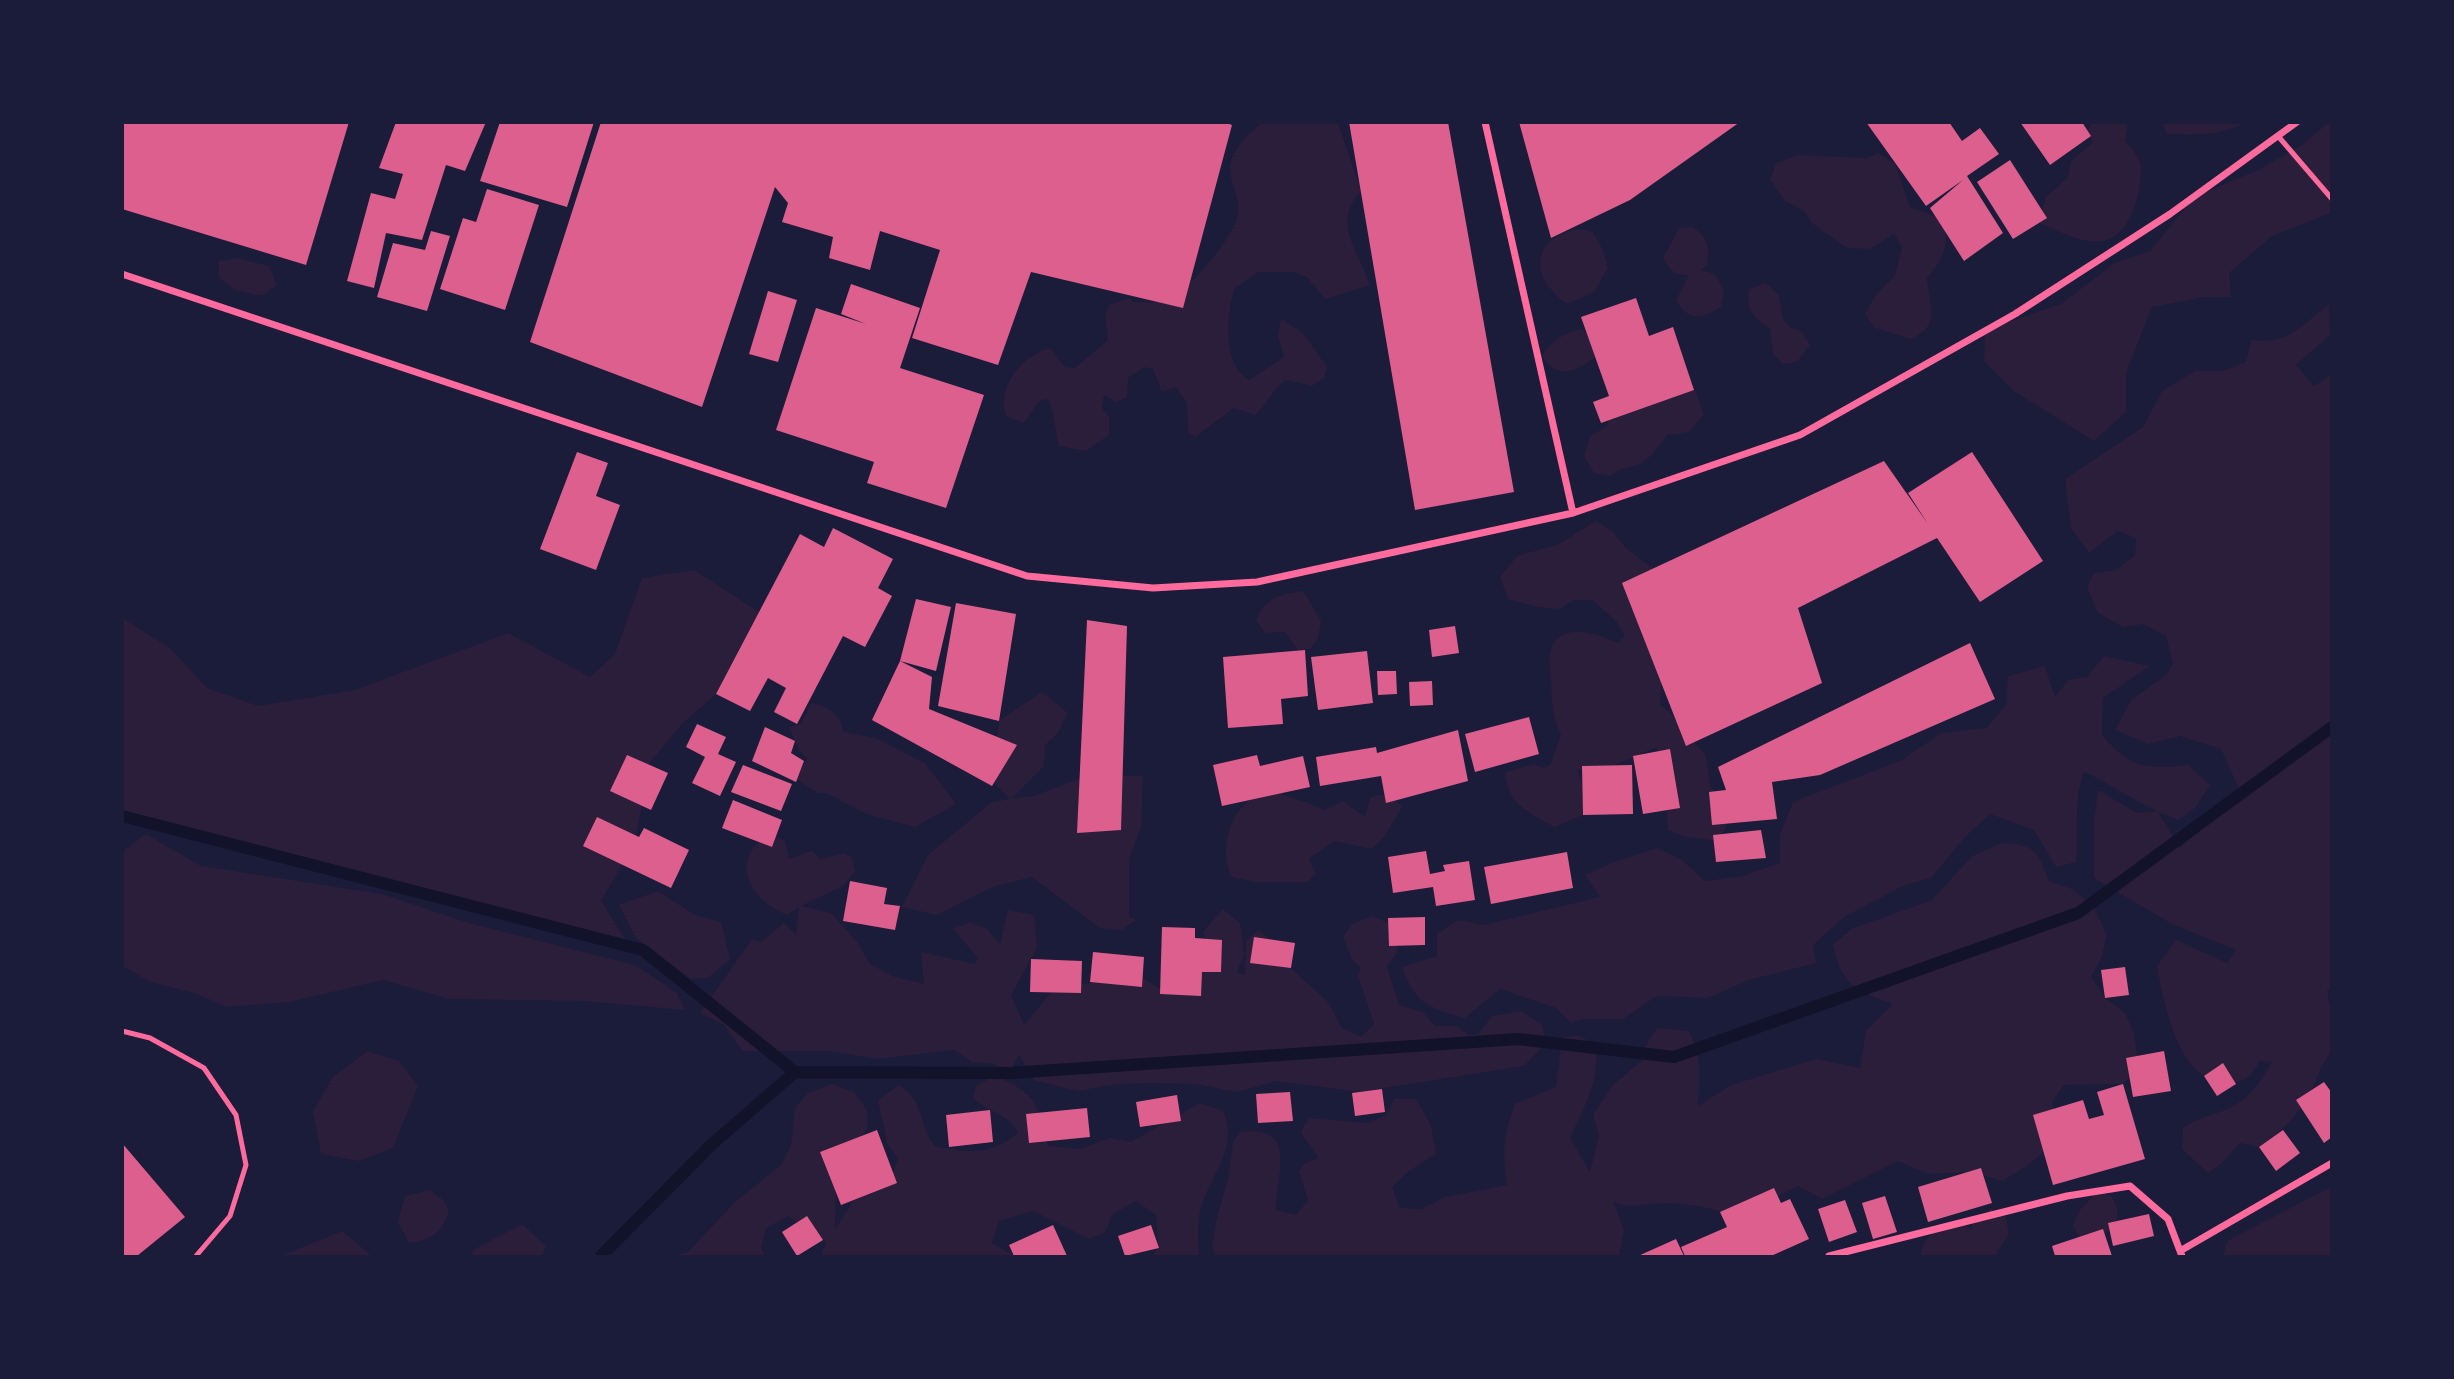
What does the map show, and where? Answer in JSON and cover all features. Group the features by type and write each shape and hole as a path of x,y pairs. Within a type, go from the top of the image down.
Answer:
{"street":[{"path":"1485,122 1573,513"},
{"path":"122,274 1027,576 1153,588 1257,582 1573,513 1800,435 2015,314 2170,214 2297,122"},
{"path":"1829,1256 2067,1196 2130,1186 2168,1219 2181,1254 2332,1163"}],"lane":[{"path":"2277,136 2332,199"},
{"path":"122,1031 150,1038 204,1068 236,1115 246,1165 230,1216 196,1256"}],"shaded area":[{"path":"1262,123 1338,123 1361,191 1352,203 1348,215 1350,237 1370,285 1325,299 1307,277 1294,272 1258,272 1235,288 1228,324 1230,351 1240,373 1249,380 1284,357 1278,336 1281,319 1303,333 1327,367 1324,378 1312,386 1286,380 1255,415 1234,408 1195,437 1188,432 1187,403 1176,387 1162,392 1153,369 1144,367 1128,378 1127,397 1116,402 1104,395 1102,408 1109,417 1109,435 1086,451 1059,446 1052,410 1047,399 1039,401 1024,423 1006,416 1004,405 1008,384 1021,365 1030,358 1050,348 1065,367 1075,368 1108,340 1105,315 1109,305 1129,298 1133,302 1166,301 1200,273 1221,247 1236,222 1238,207 1230,170 1233,156 1246,137"},
{"path":"2091,123 2128,123 2125,141 2141,165 2139,190 2127,223 2112,238 2102,241 2078,239 2039,223 2045,198 2068,177 2071,161 2092,143 2088,131"},
{"path":"2162,123 2245,123 2207,134 2187,135 2167,134"},
{"path":"2331,123 2331,213 2272,236 2229,273 2231,297 2206,297 2152,307 2126,373 2126,412 2094,441 2014,391 1984,361 1985,330 2061,304 2115,263 2150,251 2194,197 2258,170 2302,145"},
{"path":"1878,153 1895,163 1910,207 1942,219 1945,227 1944,251 1927,278 1930,321 1921,334 1911,339 1875,328 1865,314 1875,296 1895,275 1902,247 1894,234 1870,249 1847,248 1813,224 1804,211 1785,201 1770,180 1776,163 1798,155 1867,158"},
{"path":"1692,227 1702,234 1708,248 1707,265 1701,270 1715,274 1724,291 1721,307 1702,316 1685,312 1676,300 1689,275 1673,271 1663,258 1679,228"},
{"path":"1580,229 1593,232 1603,250 1608,268 1594,292 1567,304 1546,282 1540,259 1552,240 1564,233"},
{"path":"237,258 269,266 277,285 262,296 235,290 219,278 219,261"},
{"path":"1766,283 1779,295 1783,319 1790,327 1801,331 1810,345 1797,362 1783,364 1773,354 1770,328 1755,317 1748,302 1749,289"},
{"path":"2329,305 2330,335 2296,365 2314,386 2331,375 2331,990 2327,990 2331,1011 2331,1052 2301,1108 2267,1141 2259,1147 2240,1143 2222,1163 2208,1173 2182,1149 2183,1128 2241,1101 2256,1086 2272,1062 2260,1061 2246,1078 2232,1082 2204,1076 2185,1056 2172,1026 2157,966 2176,940 2227,963 2236,950 2172,924 2094,878 2094,821 2098,790 2137,813 2157,811 2084,772 2077,805 2076,862 2056,867 2034,830 1990,814 1966,836 1931,878 1905,885 1844,917 1813,945 1816,963 1749,980 1708,998 1657,996 1623,1019 1583,1019 1571,1023 1556,1008 1500,989 1465,1018 1433,1007 1418,997 1402,967 1437,956 1437,934 1458,920 1483,925 1600,897 1585,875 1614,862 1657,848 1682,860 1705,881 1742,876 1780,863 1780,834 1793,802 1902,760 1941,733 1986,728 2006,705 2008,676 2045,666 2055,697 2068,680 2087,677 2104,656 2150,666 2103,698 2102,735 2131,760 2160,767 2188,765 2210,785 2195,808 2178,820 2158,812 2180,848 2241,793 2221,749 2180,736 2148,744 2115,730 2131,700 2166,675 2173,664 2166,636 2144,624 2123,627 2098,613 2087,587 2094,573 2116,570 2135,555 2136,538 2118,531 2089,553 2071,528 2065,479 2143,427 2162,391 2195,371 2223,371 2246,362 2251,340 2276,339 2294,332"},
{"path":"1581,329 1594,340 1595,357 1581,367 1567,371 1560,371 1547,363 1542,355 1550,345"},
{"path":"1678,375 1693,385 1704,414 1689,432 1667,435 1650,456 1637,465 1610,476 1594,473 1584,456 1590,436 1607,426 1611,407"},
{"path":"1596,521 1613,532 1626,548 1668,580 1660,705 1673,716 1706,755 1710,787 1720,796 1730,817 1720,841 1686,837 1668,830 1665,767 1657,747 1615,765 1577,770 1582,783 1583,815 1554,827 1521,806 1510,792 1505,772 1534,764 1543,768 1550,765 1561,735 1552,702 1549,663 1553,644 1566,633 1575,632 1593,634 1618,643 1625,636 1616,621 1592,600 1574,600 1560,609 1538,607 1508,599 1500,577 1517,556 1559,544"},
{"path":"694,570 759,612 716,694 682,724 642,772 642,804 635,843 601,901 630,947 123,816 122,618 170,648 207,688 258,706 355,690 508,633 590,677 615,654 642,578"},
{"path":"1303,591 1321,621 1318,638 1310,649 1298,650 1285,632 1265,633 1256,620 1264,606 1275,598"},
{"path":"1042,692 1068,713 1057,734 1045,745 1044,766 1012,798 1034,796 1088,775 1143,776 1141,827 1129,859 1129,917 1136,920 1121,930 1100,928 1032,877 992,887 937,915 902,907 928,855 992,802 1010,799 994,782 999,721"},
{"path":"811,703 833,712 844,732 876,738 925,763 956,804 915,827 869,815 826,793 818,793 796,779 807,759 798,748 789,727 801,724"},
{"path":"1274,790 1324,810 1343,801 1365,817 1370,798 1376,796 1388,795 1402,807 1384,837 1372,849 1334,841 1309,859 1316,873 1308,882 1255,882 1232,877 1226,845 1232,823 1244,805 1255,797"},
{"path":"146,834 201,866 382,894 469,923 635,965 677,993 685,1010 584,1001 449,999 383,980 289,1002 227,1007 197,994 151,982 122,966 123,851"},
{"path":"771,834 785,841 789,859 812,851 821,859 844,853 852,858 855,871 843,886 801,906 831,913 858,943 870,964 892,976 924,984 921,952 975,964 978,958 953,929 970,922 987,929 1000,944 1008,910 1034,915 1037,948 1011,995 1024,1025 1057,986 1143,978 1167,994 1211,959 1203,932 1223,909 1240,923 1244,955 1237,972 1245,975 1246,941 1258,930 1271,940 1282,960 1328,1002 1342,1028 1361,1037 1374,1024 1358,976 1361,968 1352,959 1343,937 1352,924 1372,916 1398,927 1397,953 1387,966 1399,1005 1423,1012 1435,1026 1457,1026 1469,1035 1478,1034 1492,1016 1521,1011 1543,1025 1545,1044 1524,1066 1359,1092 1277,1081 1237,1092 1195,1084 1153,1083 1117,1084 1078,1091 1034,1080 1019,1055 1010,1073 994,1064 972,1062 954,1050 877,1059 829,1051 742,1051 724,1025 700,1013 752,939 761,942 784,923 796,935 799,907 787,915 774,908 762,899 748,878 750,854 757,843"},
{"path":"2002,843 2022,845 2034,851 2049,881 2072,889 2092,904 2107,935 2101,959 2091,977 2105,998 2125,1013 2134,1033 2139,1067 2123,1084 2064,1085 2052,1102 2055,1117 2050,1141 2036,1159 2003,1181 1970,1172 1927,1174 1898,1161 1822,1199 1798,1186 1739,1216 1685,1204 1627,1206 1613,1201 1624,1230 1619,1256 1216,1256 1212,1247 1217,1217 1229,1175 1233,1141 1241,1132 1259,1132 1271,1136 1278,1144 1280,1167 1276,1210 1296,1215 1308,1200 1299,1171 1305,1163 1319,1158 1300,1132 1309,1118 1369,1123 1386,1115 1394,1099 1416,1099 1431,1125 1436,1154 1409,1171 1392,1187 1400,1208 1422,1209 1445,1197 1507,1185 1505,1144 1515,1104 1556,1087 1562,1038 1576,1035 1594,1043 1596,1068 1591,1092 1570,1138 1590,1172 1599,1136 1593,1115 1613,1085 1644,1059 1644,1048 1657,1028 1689,1031 1699,1060 1698,1106 1731,1085 1816,1059 1860,1068 1866,1031 1893,1004 1852,985 1841,970 1833,945 1851,929 1932,900 1972,856"},
{"path":"658,891 695,915 721,922 730,959 708,978 691,979 636,938 619,905"},
{"path":"367,1051 399,1061 418,1086 393,1148 359,1161 321,1154 313,1112 332,1078"},
{"path":"994,1076 1013,1084 1030,1097 1037,1109 1041,1130 1049,1146 1080,1149 1110,1138 1131,1142 1200,1103 1223,1111 1228,1139 1220,1165 1202,1204 1198,1232 1199,1256 1152,1256 1158,1248 1156,1215 1136,1201 1113,1214 1105,1232 1089,1239 1033,1211 999,1221 992,1243 1015,1256 821,1256 826,1242 788,1216 766,1228 761,1248 765,1256 671,1256 688,1252 736,1201 781,1165 791,1145 795,1108 808,1093 832,1084 854,1092 867,1110 868,1127 836,1182 835,1230 853,1201 888,1186 898,1159 887,1143 878,1100 899,1085 918,1106 935,1146 968,1151 988,1149 1018,1133 1009,1121 973,1098 976,1086"},
{"path":"2331,1187 2331,1256 2223,1256 2227,1241"},
{"path":"430,1190 444,1201 449,1211 446,1219 435,1234 409,1243 398,1222 405,1196"},
{"path":"2095,1194 2111,1195 2117,1218 2105,1234 2089,1241 2078,1235 2073,1225 2080,1210"},
{"path":"1991,1208 2006,1218 2009,1234 1995,1256 1921,1256 1925,1242 1934,1233 1960,1222 1971,1229 1973,1223"},
{"path":"522,1224 546,1246 542,1256 472,1256 473,1250"},
{"path":"342,1231 372,1256 281,1256"}],"building":[{"path":"122,122 349,122 306,265 122,209"},
{"path":"396,122 486,122 465,171 446,165 422,240 386,233 374,288 347,281 371,193 395,199 403,174 379,168"},
{"path":"500,122 594,122 567,207 480,181"},
{"path":"601,122 1224,122 1232,125 1183,308 1031,272 998,365 912,338 940,250 880,231 870,270 829,258 833,237 782,222 788,203 775,187 702,407 530,342"},
{"path":"1349,122 1448,122 1514,492 1415,510"},
{"path":"1519,122 1740,122 1630,200 1551,238"},
{"path":"1866,122 1949,122 1962,141 1980,128 1999,154 1967,176 2003,233 1964,261 1930,208 1963,180 1926,206"},
{"path":"2020,122 2082,122 2091,136 2050,165"},
{"path":"2010,160 2047,218 2013,239 1977,182"},
{"path":"487,189 539,205 505,310 440,289 463,218 476,222"},
{"path":"431,231 450,236 427,311 377,297 393,243 425,250"},
{"path":"851,284 920,308 900,368 984,395 946,508 867,483 874,462 776,430 816,308 866,324 841,314"},
{"path":"768,291 797,300 778,362 749,354"},
{"path":"1636,298 1649,336 1673,327 1694,390 1601,423 1593,402 1609,396 1581,317"},
{"path":"577,452 608,463 596,496 620,505 596,570 540,549"},
{"path":"1972,452 2043,561 1980,602 1937,538 1798,608 1822,683 1686,746 1622,583 1884,461 1928,524 1908,493"},
{"path":"833,528 893,559 878,588 892,596 865,647 843,636 797,724 774,712 786,688 768,678 750,711 716,694 800,534 824,547"},
{"path":"916,599 951,607 936,671 900,661"},
{"path":"956,603 1016,614 999,721 938,706"},
{"path":"1087,620 1127,626 1121,830 1077,833"},
{"path":"1455,626 1459,653 1432,657 1429,630"},
{"path":"1970,643 1995,699 1820,775 1772,782 1777,819 1712,825 1709,792 1726,790 1718,767"},
{"path":"1305,650 1308,696 1281,699 1283,724 1228,728 1223,657"},
{"path":"1367,651 1373,703 1318,710 1311,657"},
{"path":"900,661 932,677 929,709 1017,745 992,786 872,720"},
{"path":"1377,671 1396,671 1397,694 1378,695"},
{"path":"1432,681 1433,705 1410,706 1409,682"},
{"path":"1529,717 1539,754 1475,772 1465,734"},
{"path":"697,724 726,737 718,754 736,762 720,796 692,783 705,757 686,747"},
{"path":"765,727 795,741 791,753 804,761 796,782 752,761"},
{"path":"1458,730 1468,781 1386,803 1381,776 1320,786 1316,757 1376,747 1377,753"},
{"path":"1670,749 1680,808 1643,814 1633,756"},
{"path":"627,755 668,773 651,810 610,791"},
{"path":"1257,755 1260,766 1303,756 1310,787 1222,806 1213,765"},
{"path":"743,765 792,784 781,811 731,792"},
{"path":"1632,765 1633,814 1583,815 1582,766"},
{"path":"733,800 782,820 772,847 722,828"},
{"path":"597,817 639,837 644,828 689,850 671,888 583,846"},
{"path":"1761,830 1766,858 1716,862 1713,835"},
{"path":"1426,851 1430,874 1445,871 1443,865 1469,861 1475,900 1436,906 1433,887 1393,893 1388,857"},
{"path":"1567,852 1573,888 1491,904 1484,867"},
{"path":"850,881 887,888 884,904 900,906 895,930 843,921"},
{"path":"1425,917 1425,945 1389,946 1388,918"},
{"path":"1162,927 1195,928 1195,938 1222,940 1221,972 1202,972 1201,996 1160,994"},
{"path":"1254,937 1295,943 1291,968 1250,963"},
{"path":"1093,952 1144,957 1142,987 1090,982"},
{"path":"1031,959 1082,961 1081,993 1030,992"},
{"path":"2125,967 2129,995 2105,998 2101,970"},
{"path":"2164,1051 2171,1091 2133,1097 2126,1058"},
{"path":"2223,1063 2236,1084 2217,1096 2204,1076"},
{"path":"2324,1082 2332,1093 2332,1137 2324,1143 2296,1100"},
{"path":"2123,1084 2145,1159 2053,1185 2033,1115 2083,1100 2089,1119 2104,1115 2097,1092"},
{"path":"1382,1089 1385,1112 1355,1116 1352,1093"},
{"path":"1290,1092 1293,1121 1258,1123 1256,1094"},
{"path":"1177,1095 1181,1121 1140,1127 1136,1102"},
{"path":"1087,1108 1090,1137 1029,1143 1026,1114"},
{"path":"990,1110 993,1142 949,1147 946,1115"},
{"path":"877,1130 897,1183 841,1205 820,1152"},
{"path":"2283,1130 2300,1153 2276,1171 2259,1147"},
{"path":"122,1143 185,1217 137,1256 122,1256"},
{"path":"1981,1168 1992,1203 1928,1222 1918,1187"},
{"path":"1774,1188 1781,1203 1790,1199 1809,1239 1771,1256 1685,1256 1681,1247 1727,1227 1720,1212"},
{"path":"1885,1196 1897,1232 1873,1239 1862,1203"},
{"path":"1845,1200 1857,1232 1829,1242 1818,1209"},
{"path":"2149,1214 2154,1236 2113,1246 2108,1223"},
{"path":"807,1216 823,1240 797,1256 782,1232"},
{"path":"1053,1225 1067,1256 1014,1256 1009,1245"},
{"path":"1151,1225 1159,1248 1125,1256 1118,1236"},
{"path":"2103,1229 2112,1256 2055,1256 2052,1246"},
{"path":"1676,1239 1684,1256 1638,1256"}],"waterway":[{"path":"601,1256 711,1145 795,1072 1010,1073 1518,1039 1674,1057 2078,913 2332,727"},
{"path":"122,816 643,950 795,1072"}]}
